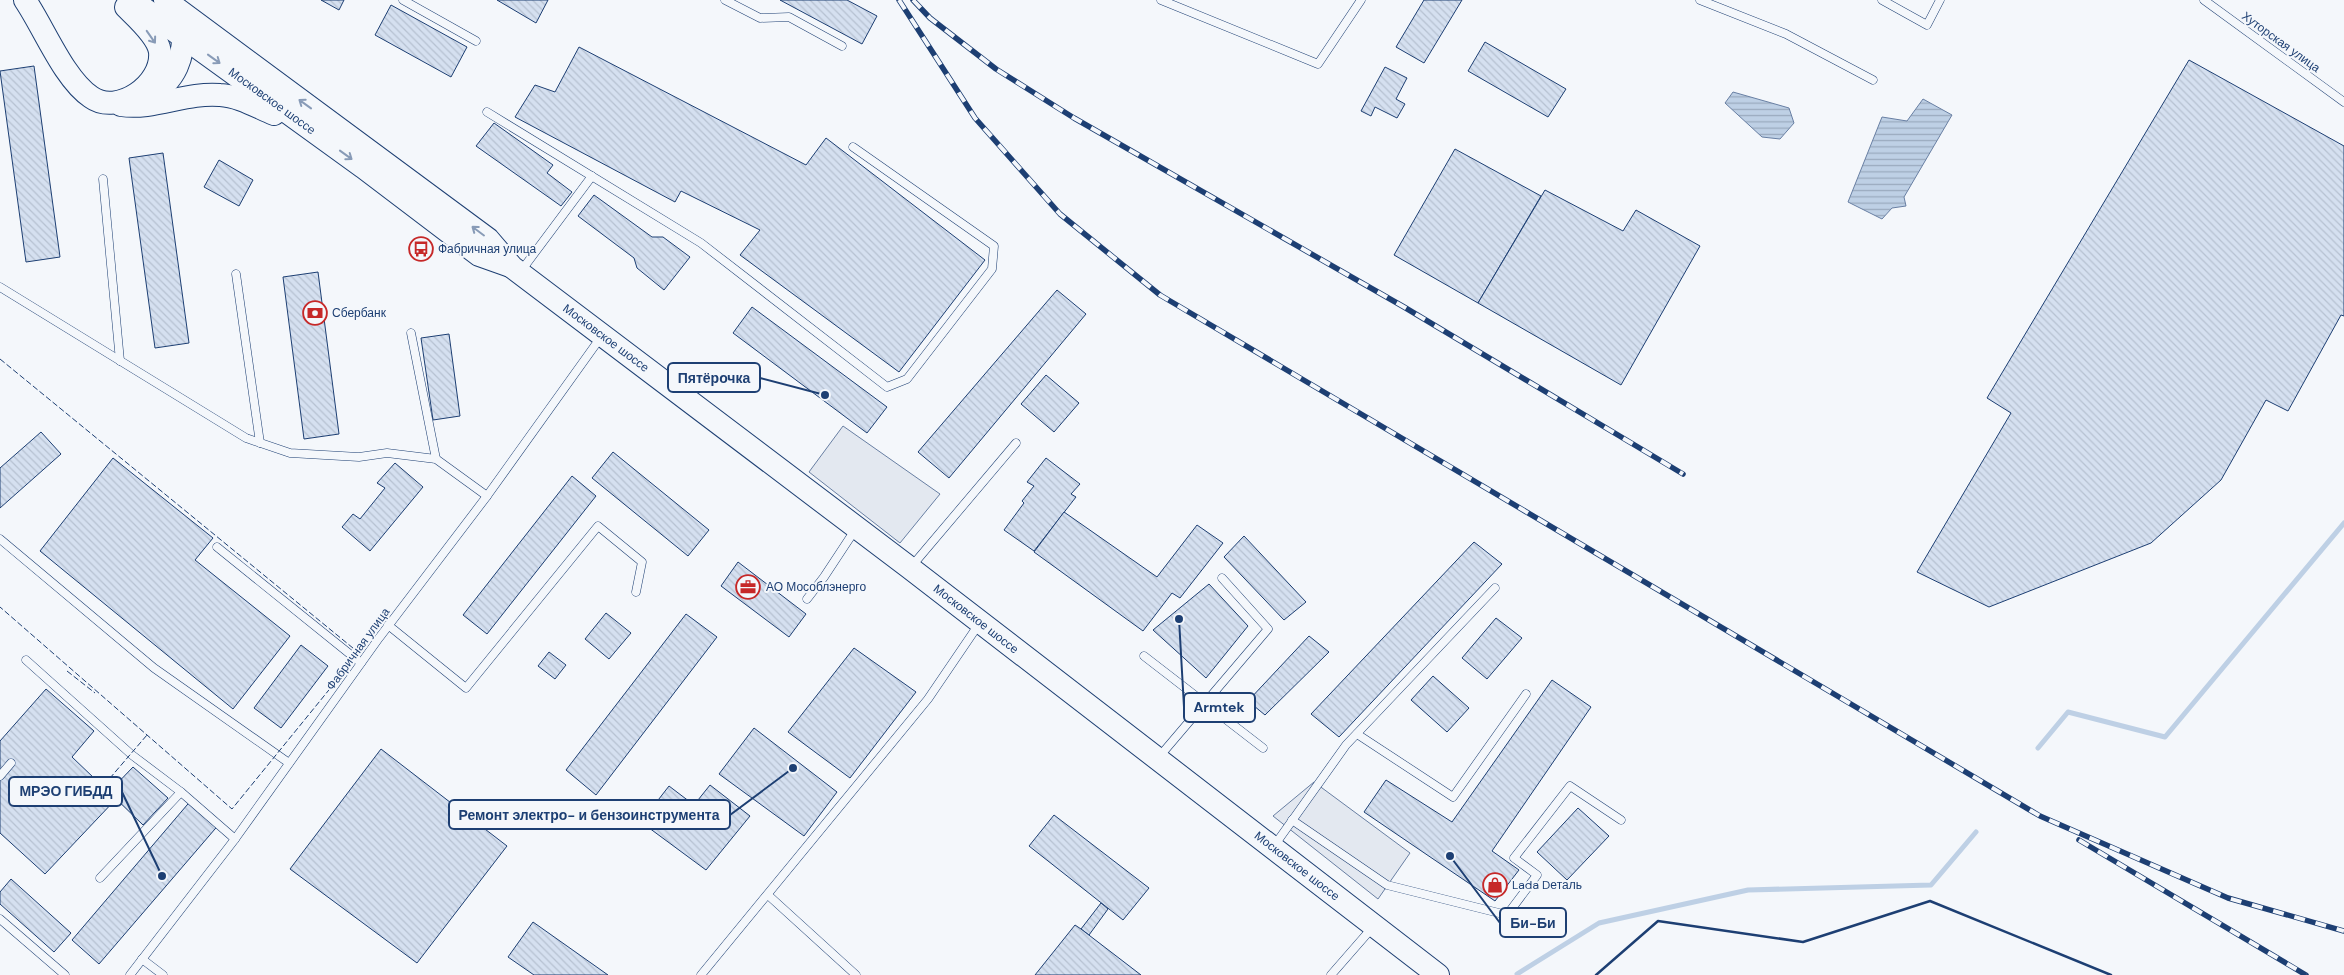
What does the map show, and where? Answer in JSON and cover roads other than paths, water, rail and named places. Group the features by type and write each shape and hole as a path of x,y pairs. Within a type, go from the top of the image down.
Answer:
{"main road":[{"path":"25,0 66,69 82,91 93,99 105,103 136,107 219,94 236,97 314,132"},
{"path":"105,103 129,98 145,90 152,80 160,52 154,39 120,0"},
{"name":"Московское шоссе","path":"132,0 479,255 518,267"},
{"name":"Московское шоссе","path":"165,0 488,239 518,267 602,335 910,568 1438,975"},
{"path":"105,103 139,102 163,88 180,62 184,38 184,15"}],"lane":[{"path":"403,0 476,41"},
{"path":"725,0 760,18 789,17 842,46"},
{"path":"1162,0 1318,64 1361,0"},
{"path":"1700,0 1786,34 1873,80"},
{"path":"1882,0 1927,25 1940,0"},
{"name":"Хуторская улица","path":"2204,0 2344,102"},
{"path":"487,112 701,243 887,387 907,379 992,270 994,246 853,147"},
{"path":"518,267 592,176"},
{"path":"103,178 120,361"},
{"path":"236,274 260,443"},
{"path":"0,286 246,438 290,453 359,457 387,453 436,459 487,496"},
{"path":"411,333 436,459"},
{"name":"Фабричная улица","path":"130,975 235,839 360,663 487,496 602,335"},
{"path":"910,568 1016,443"},
{"path":"388,625 466,688 598,526 642,562 636,592"},
{"path":"807,599 856,528"},
{"path":"0,539 154,668 289,763"},
{"path":"218,547 360,663"},
{"path":"1158,759 1268,629 1222,578"},
{"path":"1273,847 1346,745 1495,588"},
{"path":"701,975 928,699 980,622"},
{"path":"1144,656 1262,748"},
{"path":"26,660 132,755 181,792 235,839"},
{"path":"1357,734 1453,797 1526,694"},
{"path":"0,776 11,763"},
{"path":"1292,820 1387,885 1507,915 1537,875 1514,858 1570,786 1621,820"},
{"path":"100,878 181,792"},
{"path":"768,895 856,975"},
{"path":"0,919 65,975"},
{"path":"1331,975 1374,925"},
{"path":"142,959 163,975"}],"water":[{"path":"1733,92 1789,108 1794,123 1780,139 1762,137 1725,103"},
{"path":"1923,99 1952,115 1904,197 1906,206 1892,208 1882,219 1848,202 1882,117 1907,121"}],"waterway":[{"path":"2038,748 2068,712 2165,737 2344,523"},
{"path":"1517,974 1599,923 1748,890 1931,885 1976,832"}],"railway":[{"path":"899,0 975,118 1060,214 1160,295 2040,816 2228,898 2344,931"},
{"path":"913,0 930,18 996,69 1074,118 1404,307 1683,474"},
{"path":"2079,840 2306,975"}],"place":[{"name":"Фабричная улица","path":"421,249"},
{"name":"Сбербанк","path":"315,313"},
{"name":"Пятёрочка","path":"825,395"},
{"name":"АО Мособлэнерго","path":"748,587"},
{"name":"Armtek","path":"1179,619"},
{"name":"Ремонт электро- и бензоинструмента","path":"793,768"},
{"name":"Би-Би","path":"1450,856"},
{"name":"МРЭО ГИБДД","path":"162,876"},
{"name":"Lada Dеталь","path":"1495,885"}]}
